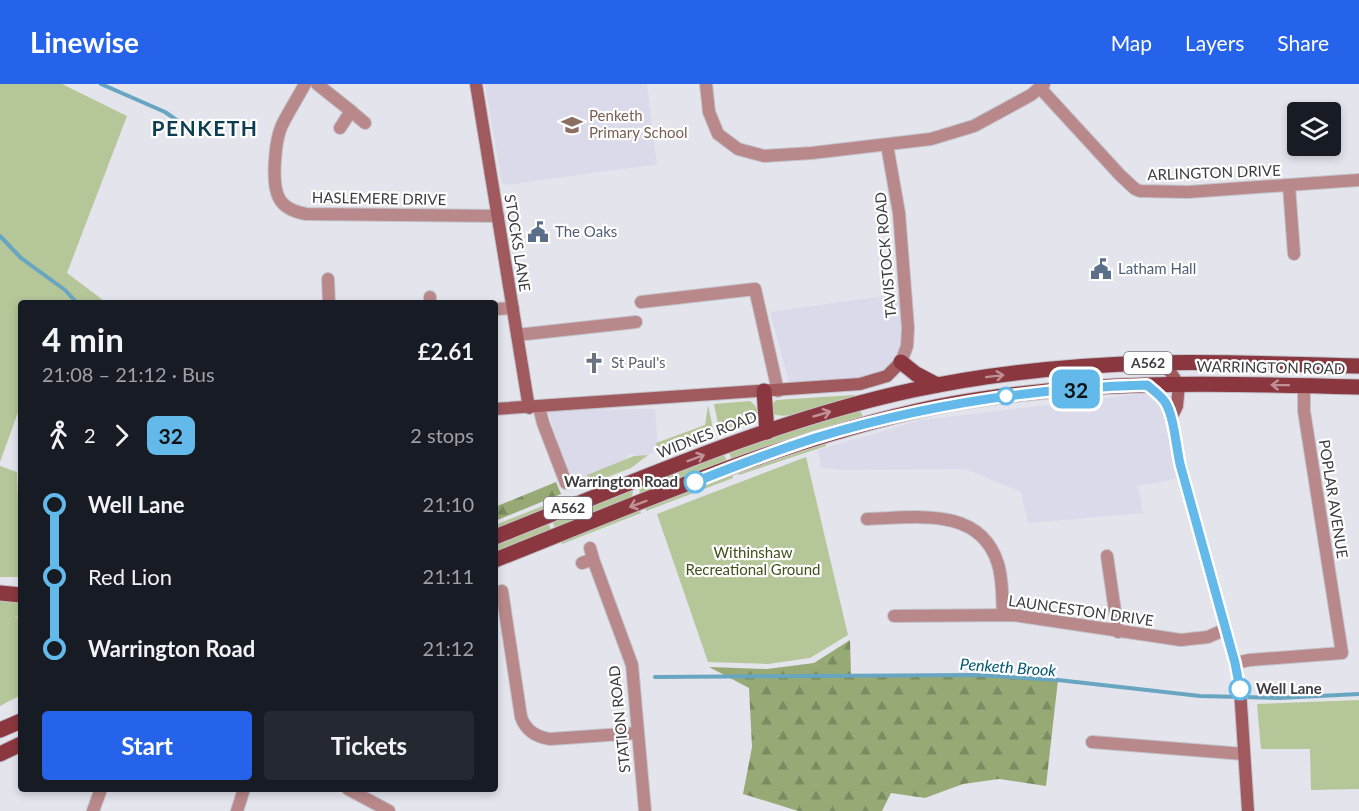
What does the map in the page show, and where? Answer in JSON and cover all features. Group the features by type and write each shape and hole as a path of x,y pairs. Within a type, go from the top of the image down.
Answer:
{"main road":[{"path":"901,362 916,374 937,385"},
{"name":"WARRINGTON ROAD","path":"937,385 1106,364 1359,366"},
{"name":"WIDNES ROAD","path":"498,536 767,432 827,413 937,385"},
{"name":"WARRINGTON ROAD","path":"498,559 786,447 933,408 1038,392 1147,385 1359,387"},
{"path":"767,432 771,391"},
{"path":"0,593 18,595"},
{"path":"0,730 18,722"},
{"path":"0,753 18,745"}],"street":[{"name":"HASLEMERE DRIVE","path":"305,84 282,124 277,146 276,190 278,197 289,208 306,214 498,216"},
{"path":"318,84 365,123"},
{"name":"STOCKS LANE","path":"476,84 517,335 534,408"},
{"path":"706,84 709,112 718,134 738,149 764,156 931,139 974,126 1031,95 1042,86"},
{"name":"ARLINGTON DRIVE","path":"1042,86 1134,189 1140,191 1188,192 1359,180"},
{"path":"340,128 351,111"},
{"name":"TAVISTOCK ROAD","path":"887,145 899,213 908,328 907,346 901,362"},
{"name":"ARLINGTON DRIVE","path":"1289,186 1294,254"},
{"path":"328,279 329,300"},
{"path":"641,302 755,289 771,391"},
{"path":"498,309 513,308"},
{"path":"517,335 636,322"},
{"path":"498,409 860,384 887,376 901,362"},
{"path":"1156,363 1169,370 1176,377 1179,385 1177,406 1171,418"},
{"path":"1147,385 1165,402 1171,418 1173,438 1235,663 1240,689 1248,811"},
{"name":"POPLAR AVENUE","path":"1235,663 1342,653 1304,411 1304,386"},
{"path":"534,408 543,423 566,483"},
{"path":"867,519 945,518 961,523 977,533 989,546 998,564 1003,615"},
{"name":"STATION ROAD","path":"588,556 632,665 645,811"},
{"path":"1107,556 1118,632"},
{"path":"502,591 501,636 521,717 527,728 532,733 550,739 638,733"},
{"name":"LAUNCESTON DRIVE","path":"894,616 1003,615 1190,640 1208,637 1226,629"},
{"path":"1092,742 1244,753"},
{"path":"93,811 100,792"},
{"path":"237,811 243,792"},
{"path":"354,792 389,811"}],"shaded area":[{"name":"Penketh Primary School","path":"485,84 647,84 657,165 507,185 502,183"},
{"path":"906,293 910,339 884,374 863,381 790,386 770,312"},
{"path":"1164,391 1172,397 1189,476 1138,486 1143,513 1028,523 1021,492 965,469 841,470 821,468 818,450 921,420"},
{"path":"655,409 658,450 648,455 634,456 632,453 626,457 628,460 587,475 589,484 571,485 548,410"}],"green space":[{"path":"0,84 62,84 127,116 67,273 103,300 18,300 18,412 0,462"},
{"path":"854,395 855,397 799,414 772,413 772,404 776,400"},
{"path":"750,401 757,409 755,420 720,434 714,404"},
{"path":"708,405 713,429 658,450 656,443 705,425"},
{"path":"860,410 863,417 732,460 729,453 765,439"},
{"path":"825,442 826,446 739,475 738,472"},
{"path":"724,454 727,462 640,496 639,487"},
{"path":"648,455 631,468 589,484 587,475 634,456"},
{"name":"Withinshaw Recreational Ground","path":"806,457 848,635 810,658 768,664 708,662 657,514"},
{"path":"0,466 17,472 18,577 0,577"},
{"path":"732,474 733,478 646,511 645,508"},
{"path":"556,482 561,494 498,520 498,506"},
{"path":"633,490 632,498 555,528 552,521"},
{"path":"543,506 544,510 498,528 498,524"},
{"path":"640,510 641,513 562,544 561,541"},
{"path":"548,522 551,530 498,551 498,542"},
{"path":"0,600 18,603 18,617 14,616 18,618 18,697 0,706"},
{"path":"850,640 851,674 884,677 978,675 1058,680 1046,786 999,779 963,784 925,798 891,793 882,811 798,811 743,794 752,747 749,688 709,667 767,669 814,663"},
{"path":"1359,700 1359,789 1311,790 1310,749 1261,749 1257,704"}],"waterway":[{"path":"101,84 165,112 178,121"},
{"name":"Penketh Brook","path":"0,236 21,258 65,290 74,300"},
{"name":"Penketh Brook","path":"655,677 978,675 1058,680 1200,696 1279,698 1359,694"}],"bus line":[{"name":"32","path":"695,482 786,447 933,408 1038,392 1147,385 1165,402 1171,418 1173,438 1235,663 1240,689"}],"place":[{"name":"Penketh Primary School","path":"572,125"},
{"name":"The Oaks","path":"538,232"},
{"name":"Latham Hall","path":"1101,269"},
{"name":"St Paul's","path":"594,363"},
{"name":"Warrington Road","path":"695,482"},
{"name":"Well Lane","path":"1240,689"}],"district":[{"name":"PENKETH","path":"205,129"}]}
